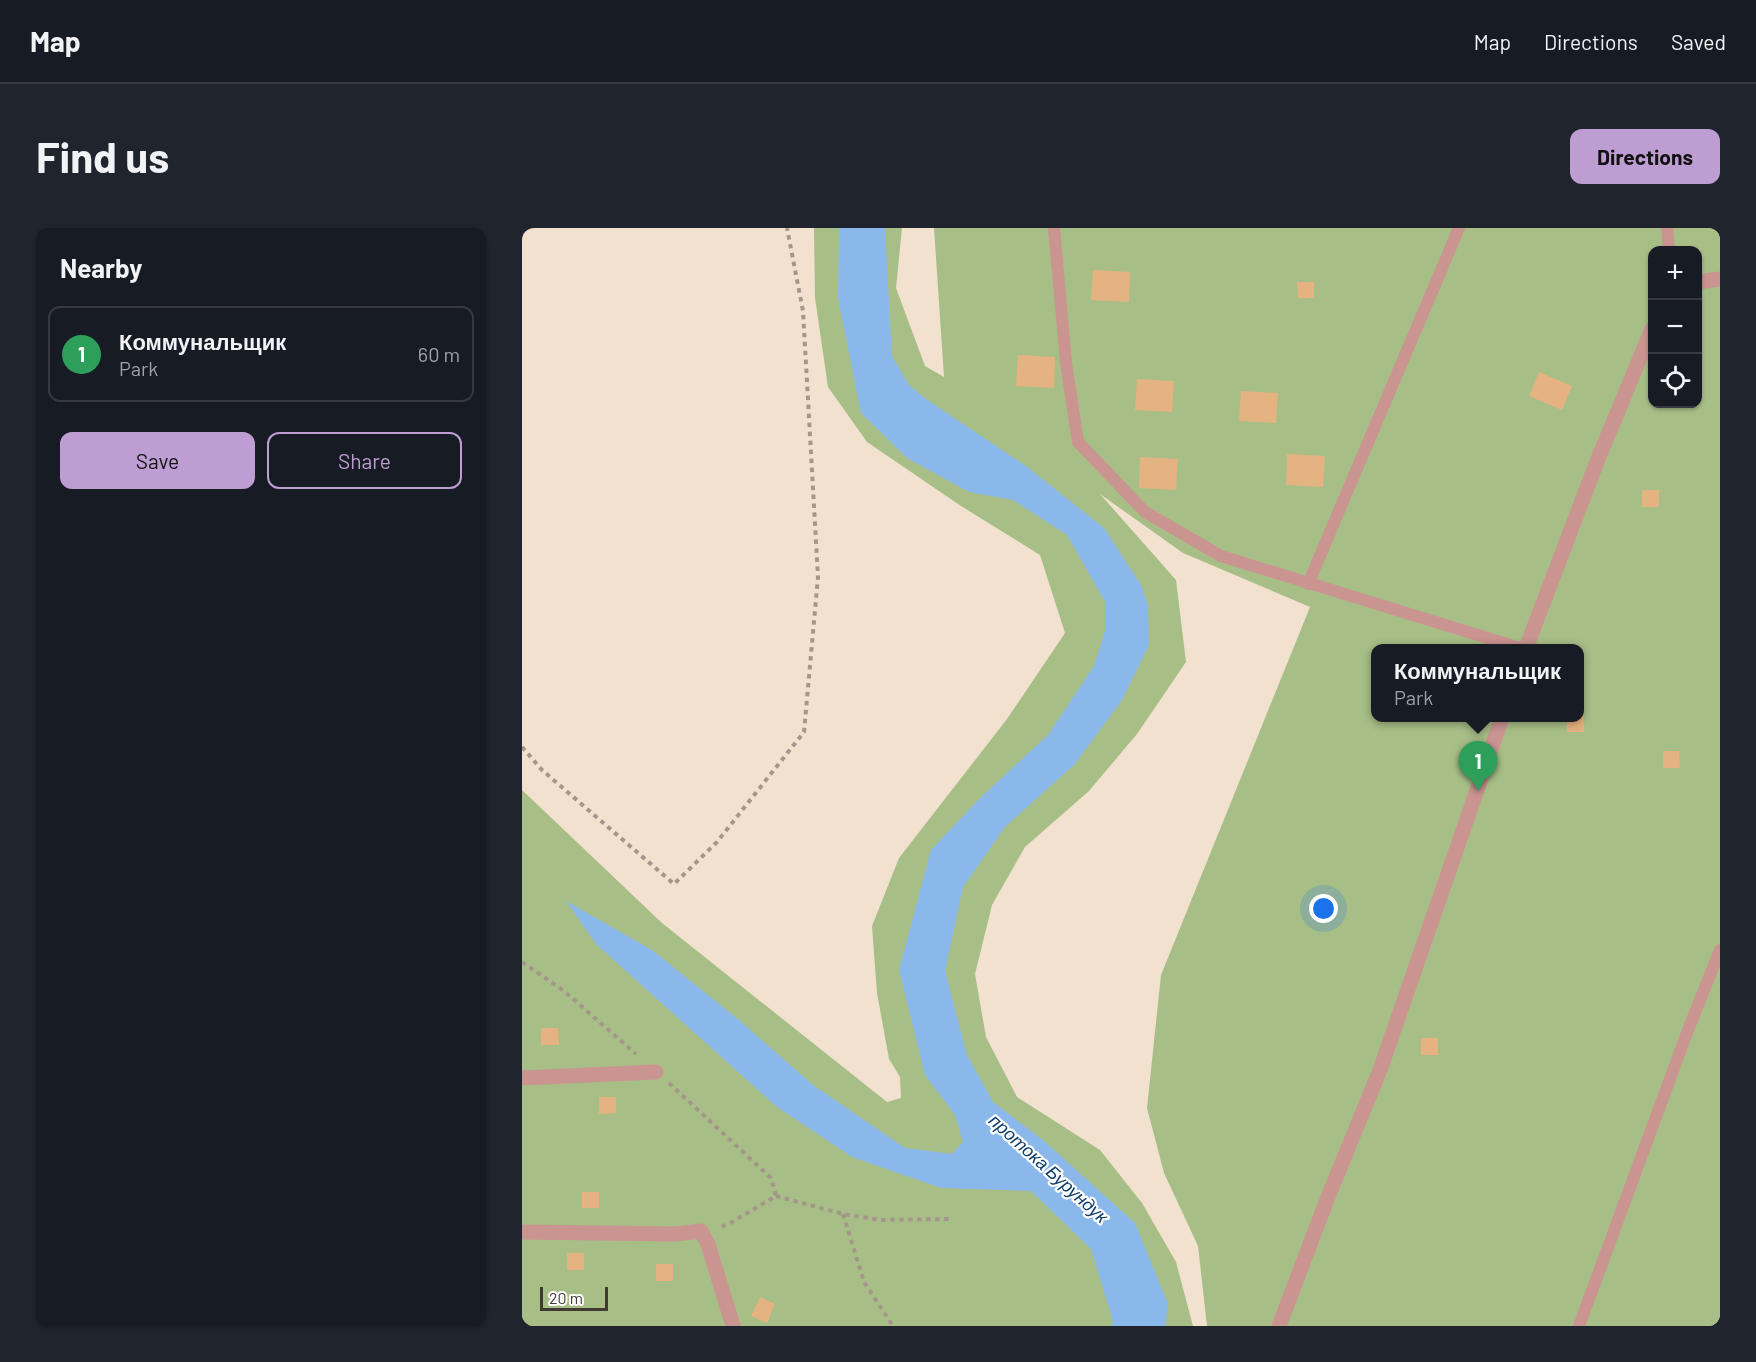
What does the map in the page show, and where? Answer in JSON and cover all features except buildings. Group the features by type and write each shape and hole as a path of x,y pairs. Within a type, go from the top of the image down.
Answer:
{"street":[{"path":"1702,281 1720,279"},
{"path":"1528,644 1598,459 1648,341"},
{"path":"1279,1326 1380,1070 1500,722"},
{"path":"522,1078 656,1072"},
{"path":"522,1232 675,1234 701,1232 708,1244 733,1326"}],"lane":[{"path":"1054,228 1066,363 1078,442 1145,512 1221,556 1507,644"},
{"path":"1308,584 1459,228"},
{"path":"1667,228 1669,246"},
{"path":"1579,1326 1688,1030 1720,950"}],"path":[{"path":"522,747 542,770 674,884 717,842 804,732 818,577 803,311 787,228"},
{"path":"522,962 564,991 771,1178 776,1197"},
{"path":"701,1232 727,1225 776,1197 843,1214 880,1220 951,1220"},
{"path":"843,1214 864,1282 893,1326"}],"green space":[{"path":"814,228 902,228 896,288 925,366 944,377 934,228 1720,228 1720,1326 1207,1326 1198,1246 1164,1173 1147,1108 1161,975 1310,607 1183,553 1100,494 1176,580 1186,662 1137,734 1089,791 1025,847 992,905 975,974 986,1037 1017,1097 1100,1150 1142,1203 1176,1262 1193,1326 522,1326 522,790 662,923 887,1102 901,1098 900,1077 889,1059 877,993 872,926 899,858 1007,719 1065,633 1040,555 961,506 867,442 828,387 815,298"}],"water":[{"name":"протока Бурундук","path":"839,228 885,228 892,356 909,385 926,399 1026,466 1104,528 1141,585 1148,605 1149,645 1122,700 1074,765 1005,827 963,887 945,971 967,1055 993,1102 1044,1141 1135,1223 1168,1304 1165,1326 1112,1326 1113,1321 1091,1249 1031,1191 941,1188 852,1157 777,1107 596,944 566,901 652,950 739,1020 813,1085 905,1148 952,1154 963,1142 955,1115 925,1075 899,970 931,850 981,797 1048,735 1094,666 1105,631 1105,602 1067,535 1013,500 969,492 907,458 861,413 838,298"}],"place":[{"name":"Коммунальщик","path":"1478,791"}]}
